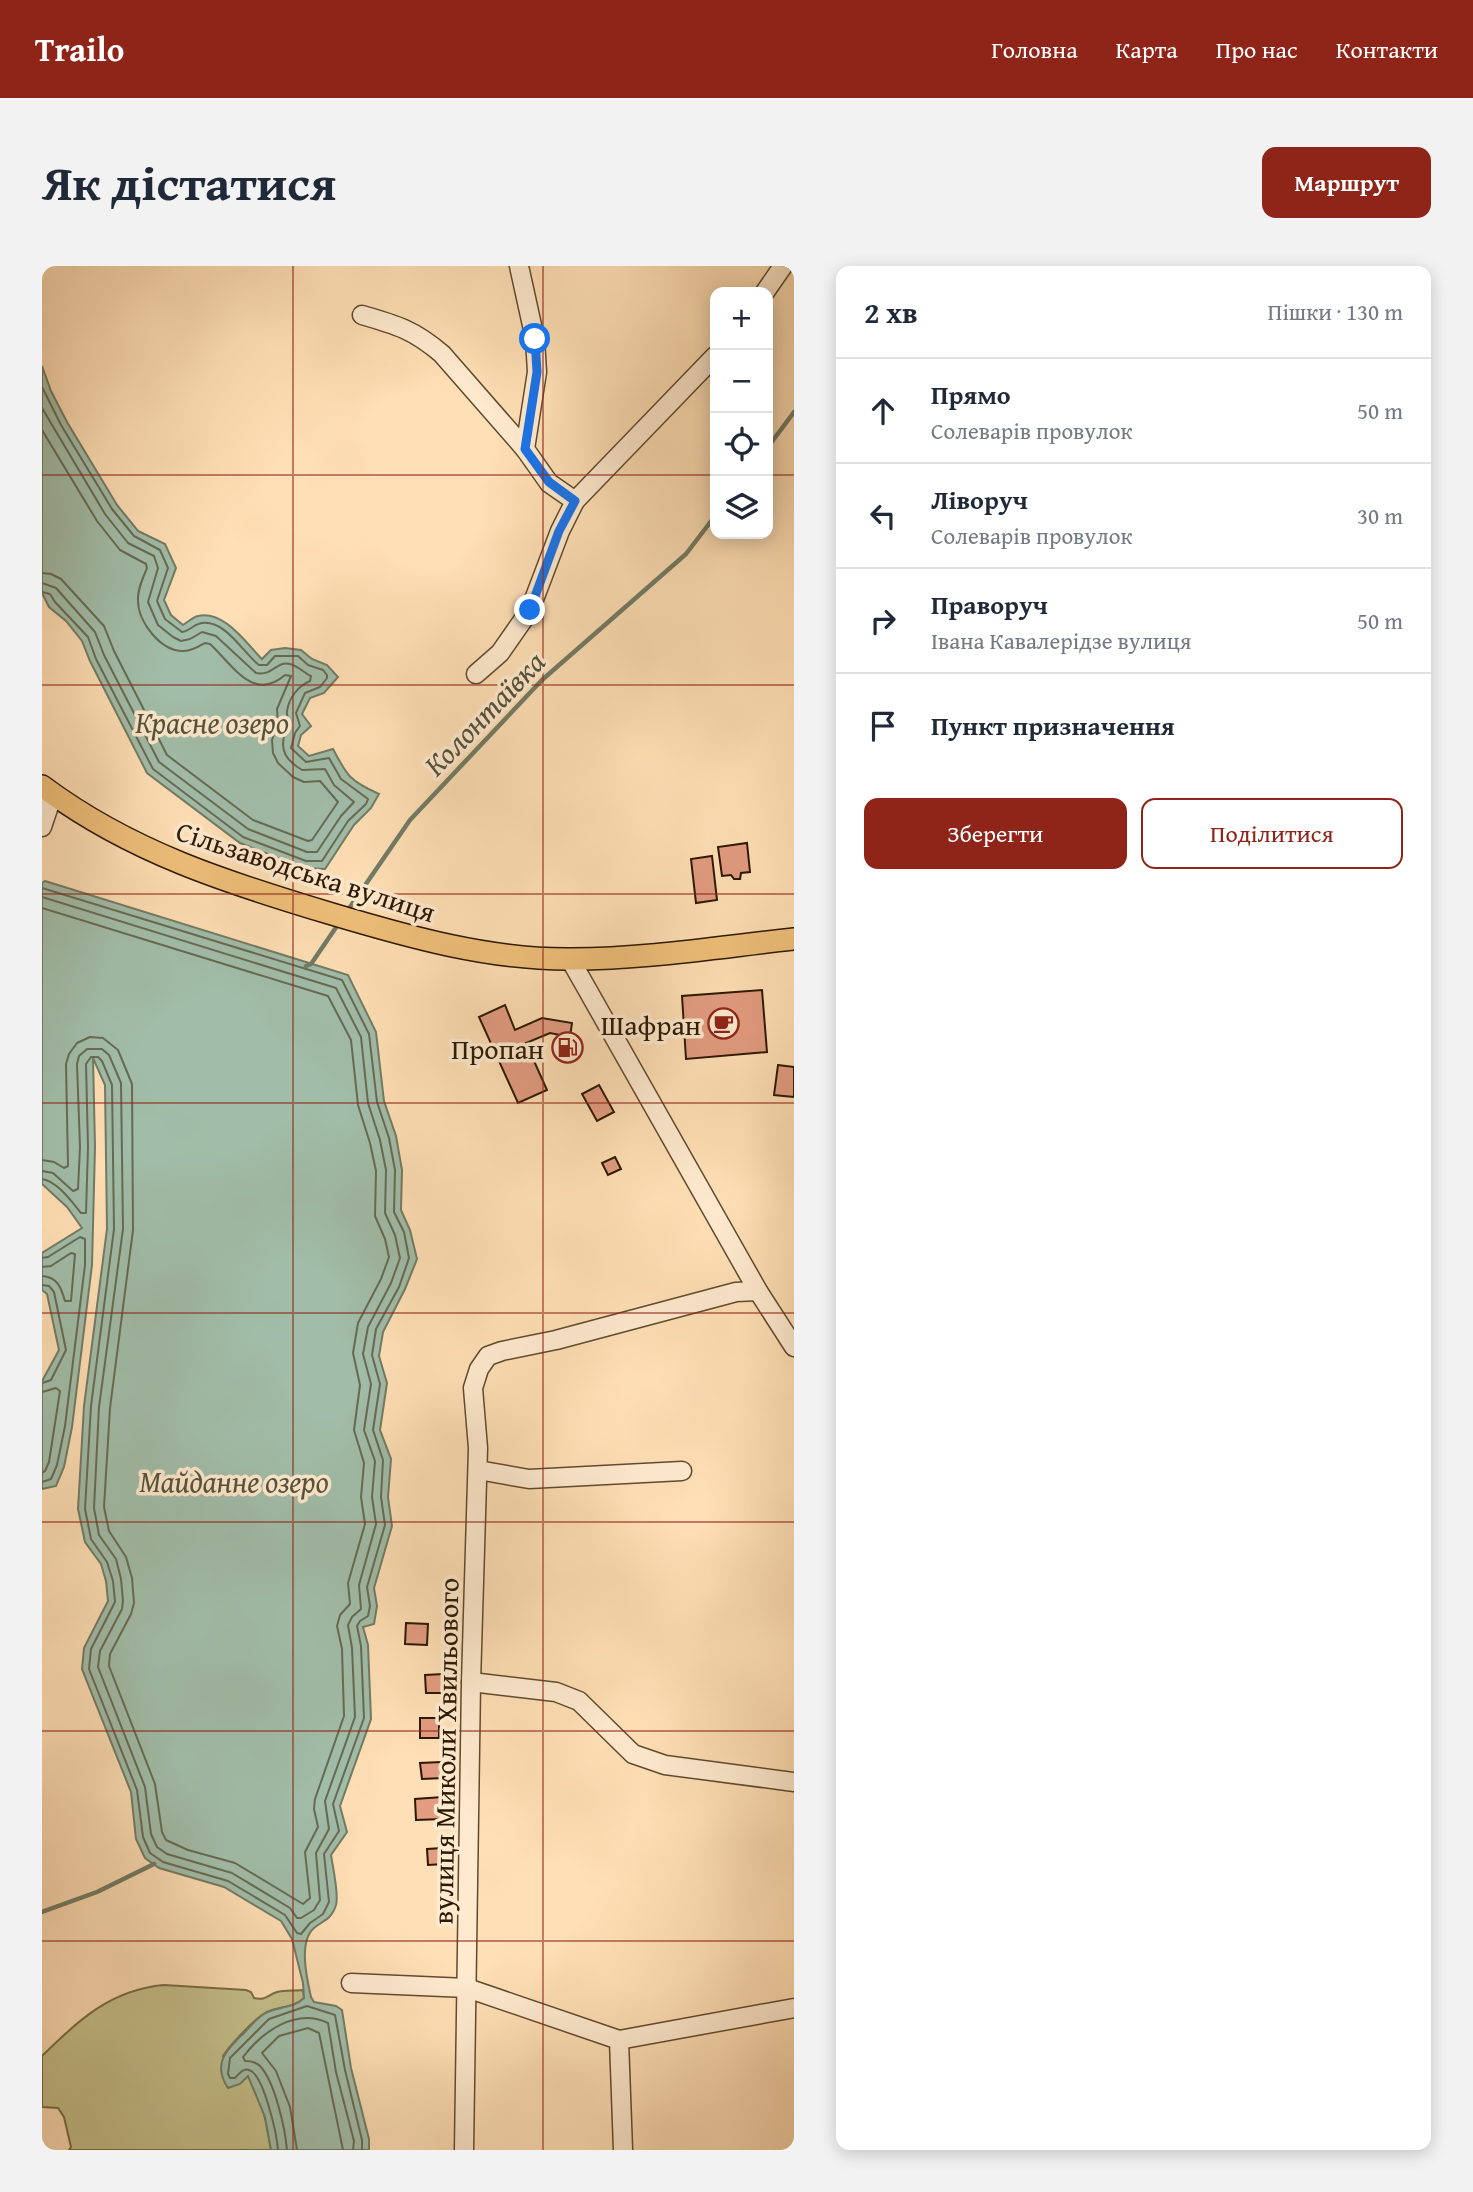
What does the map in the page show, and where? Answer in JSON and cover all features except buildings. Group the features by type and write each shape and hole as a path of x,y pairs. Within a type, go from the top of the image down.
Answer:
{"main road":[{"name":"Сільзаводська вулиця","path":"47,790 114,834 211,876 433,943 570,959 677,952 794,939"}],"street":[{"path":"519,266 535,339 537,372 525,449"},
{"path":"768,287 783,266"},
{"path":"362,315 403,327 442,354 525,449 549,482 575,501"},
{"path":"476,674 500,653 530,610 559,531 575,501 710,361"},
{"path":"42,827 47,790"},
{"path":"570,959 758,1291 794,1347"},
{"name":"вулиця Миколи Хвильового","path":"464,2150 471,1682 478,1470 473,1388 479,1369 488,1356 736,1292 758,1291"},
{"path":"478,1470 529,1479 682,1471"},
{"path":"471,1682 556,1692 568,1696 579,1701 633,1754 665,1765 794,1782"},
{"path":"351,1983 467,1988 619,2040 794,2008"},
{"path":"619,2040 623,2150"}],"shaded area":[{"path":"164,1985 246,1990 258,1999 280,1991 303,1990 304,1998 267,2012 237,2039 223,2056 252,2081 263,2110 271,2150 69,2150 71,2147 64,2117 58,2108 42,2107 42,2056 69,2030 111,2000 127,1993"}],"water":[{"name":"Красне озеро","path":"42,366 67,422 117,505 138,531 165,544 176,568 164,600 171,615 183,625 198,616 217,618 234,629 262,659 271,650 301,650 312,659 327,665 338,677 324,693 310,698 302,714 311,726 301,735 298,746 309,756 333,749 350,777 379,794 371,808 354,825 325,869 304,868 240,843 147,773 82,641 66,621 49,607 42,593"},
{"name":"Майданне озеро","path":"45,881 348,975 376,1032 384,1101 396,1136 402,1170 401,1210 410,1230 417,1259 383,1332 379,1356 387,1383 380,1430 391,1459 388,1497 392,1526 374,1588 377,1606 374,1624 363,1627 368,1645 371,1719 340,1806 347,1832 331,1855 336,1905 329,1917 309,1934 305,1951 308,1981 314,2002 336,2006 342,2010 351,2068 369,2139 369,2150 271,2150 265,2117 248,2076 240,2084 228,2088 223,2079 221,2065 232,2045 264,2014 300,2002 304,1998 292,1939 281,1921 224,1887 159,1868 145,1858 136,1839 131,1792 82,1669 84,1648 108,1601 101,1564 85,1542 78,1509 84,1406 107,1229 105,1085 93,1058 95,1147 92,1265 72,1427 64,1467 56,1486 42,1489 42,1381 59,1350 47,1294 42,1290 42,1253 82,1228 67,1207 42,1184 42,883"}],"waterway":[{"name":"Колонтаївка","path":"773,440 794,412"},
{"name":"Колонтаївка","path":"348,910 410,820 542,680 686,554 710,523"},
{"name":"Колонтаївка","path":"306,966 311,964 339,923"},
{"path":"42,1912 97,1892 154,1864"}],"place":[{"name":"Шафран","path":"724,1024"},
{"name":"Пропан","path":"567,1048"}],"route":[{"path":"530,610 559,531 575,501 555,489 525,449 537,372 535,339"}]}
